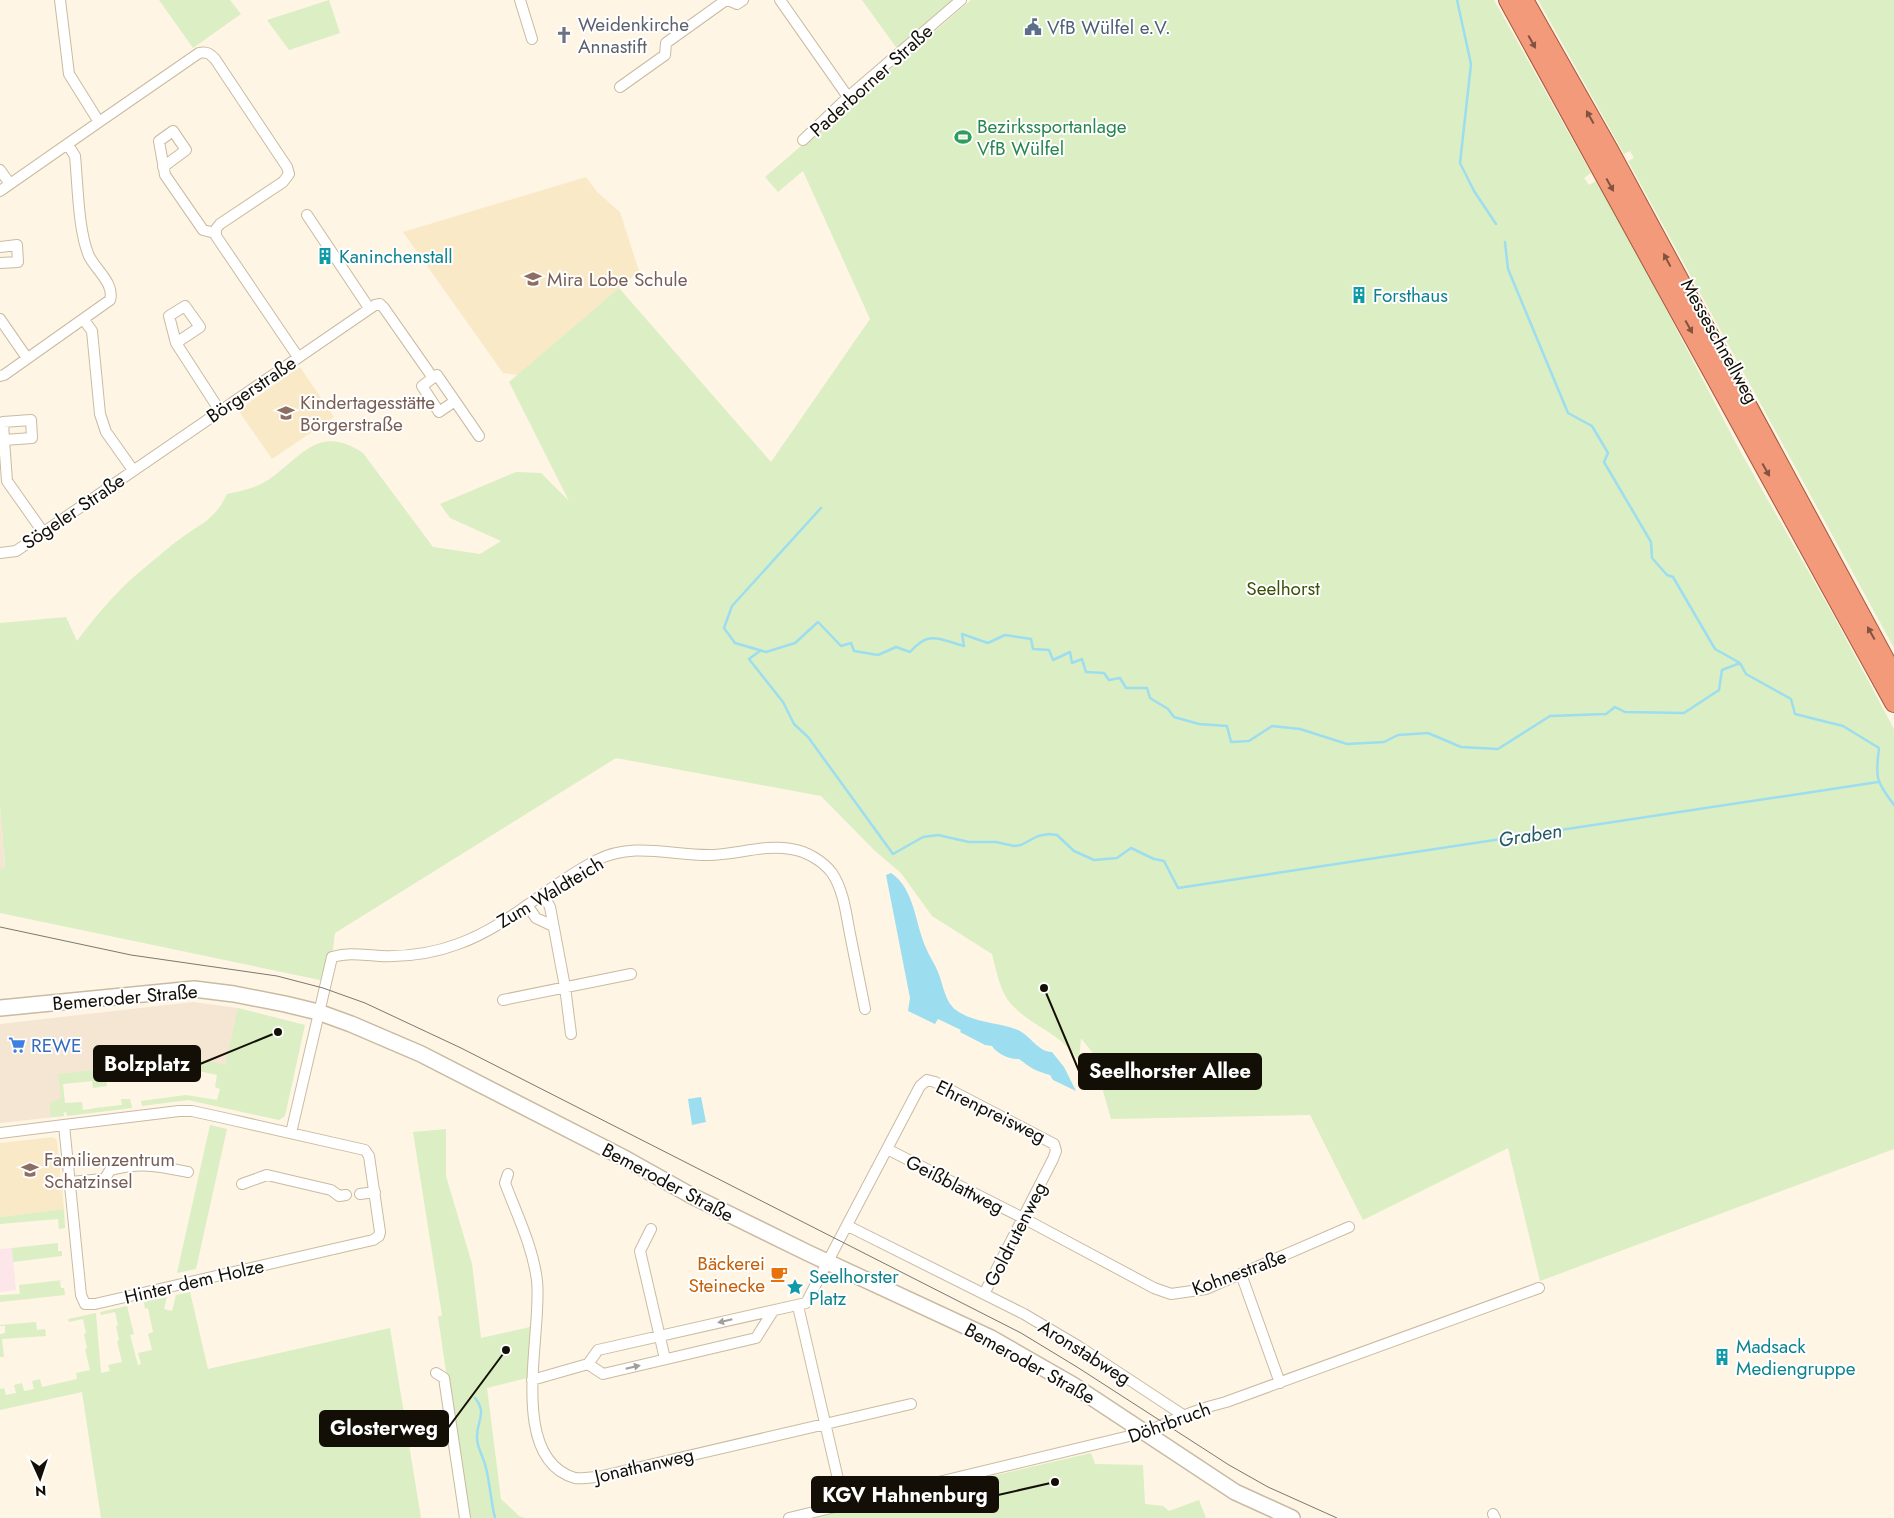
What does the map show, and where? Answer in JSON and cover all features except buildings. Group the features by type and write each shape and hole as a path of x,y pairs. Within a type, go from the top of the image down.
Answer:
{"highway":[{"name":"Messeschnellweg","path":"1508,0 1894,703"},
{"name":"Messeschnellweg","path":"1524,0 1609,150 1894,676"}],"main road":[{"name":"Bemeroder Straße","path":"0,1008 187,989 251,997 318,1012 351,1024 421,1054 626,1159 692,1196 991,1338 1066,1381 1235,1492 1292,1518"}],"street":[{"path":"60,0 69,74 99,122"},
{"path":"520,0 532,38"},
{"path":"620,87 665,55 666,43 727,0 737,4 743,0"},
{"path":"780,0 848,97"},
{"name":"Paderborner Straße","path":"803,140 848,97 961,0"},
{"path":"0,191 199,53 209,54 215,59 288,167 289,174 283,182 220,224 215,233 218,241 298,357"},
{"path":"0,376 84,320 110,300 112,292 90,258 84,241 75,156 68,144"},
{"path":"163,167 165,175 203,230 215,233"},
{"path":"0,170 10,184"},
{"path":"307,215 369,308 380,304 384,308 433,378"},
{"path":"0,247 17,245 18,262 0,263"},
{"name":"Börgerstraße","path":"133,470 369,308"},
{"path":"0,319 27,358"},
{"name":"Sögeler Straße","path":"0,554 16,551 133,470 102,424 92,331 84,320"},
{"path":"176,343 220,411"},
{"path":"455,401 439,412 422,386 437,375 455,401 479,436"},
{"path":"4,440 7,481 43,532"},
{"name":"Zum Waldteich","path":"318,1012 332,956 347,953 398,956 440,950 476,936 598,860 621,852 646,849 717,855 776,847 806,853 831,872 844,902 865,1008"},
{"path":"543,894 550,907 554,926 571,1034"},
{"path":"527,905 536,918 554,926"},
{"path":"503,1000 631,974"},
{"path":"291,1133 318,1012"},
{"name":"Ehrenpreisweg","path":"887,1149 920,1086 926,1080 935,1082 1054,1144"},
{"name":"Hinter dem Holze","path":"0,1133 64,1125 192,1111 367,1151 380,1232 376,1239 88,1305 84,1303 81,1297 64,1125"},
{"name":"Goldrutenweg","path":"848,1226 984,1294 1053,1159 1056,1151 1054,1144"},
{"path":"532,1380 588,1364 598,1350 806,1303 887,1149"},
{"name":"Geißblattweg","path":"887,1149 1023,1218"},
{"path":"70,1182 103,1179 110,1170 148,1164 188,1172"},
{"name":"Jonathanweg","path":"508,1174 505,1183 533,1255 537,1282 532,1380 533,1411 544,1453 555,1467 577,1478 598,1477 825,1422 911,1404"},
{"path":"242,1184 267,1175 331,1190 339,1196 346,1195"},
{"path":"360,1194 375,1192"},
{"name":"Kohnestraße","path":"1023,1218 1154,1288 1171,1294 1206,1288 1349,1227"},
{"path":"651,1229 640,1251 665,1359"},
{"path":"1241,1274 1280,1382"},
{"name":"Döhrbruch","path":"789,1518 1146,1432 1183,1415 1280,1382 1538,1288"},
{"name":"Aronstabweg","path":"984,1294 1024,1314 1078,1346 1183,1415"},
{"path":"798,1306 844,1505"},
{"path":"588,1364 603,1374 756,1338 773,1311"},
{"path":"436,1373 444,1378 465,1518"}],"shaded area":[{"name":"Mira Lobe Schule","path":"586,177 597,192 620,212 639,271 518,375 503,373 403,232"},
{"name":"Kindertagesstätte Börgerstraße","path":"300,367 334,417 272,459 238,410"},
{"path":"0,806 5,868 0,868"},
{"path":"193,1002 238,1008 225,1066 196,1058 59,1074 64,1116 0,1123 0,1024"},
{"name":"Familienzentrum Schatzinsel","path":"53,1137 57,1140 64,1209 0,1217 0,1143"},
{"path":"12,1248 16,1290 0,1292 0,1249"}],"green space":[{"path":"159,0 230,0 241,14 193,48"},
{"path":"329,0 340,33 289,50 267,20"},
{"path":"862,0 956,0 898,50"},
{"name":"Seelhorst","path":"971,0 1494,0 1591,173 1584,178 1589,185 1596,181 1647,273 1739,449 1832,613 1894,729 1894,1149 1540,1281 1508,1148 1363,1220 1310,1115 1111,1119 1092,1052 1081,1038 1079,1061 1065,1044 1031,1021 1009,1002 1000,982 992,954 932,916 901,873 875,851 821,796 616,758 335,933 332,957 325,981 0,913 0,868 5,867 0,806 0,623 66,617 77,641 120,590 172,545 209,519 227,494 263,483 301,453 322,442 334,441 363,453 433,547 480,554 501,541 450,518 440,504 516,472 541,473 569,501 509,382 619,288 771,462 870,319 803,171 778,192 765,177"},
{"path":"1538,0 1894,0 1894,648 1628,161 1634,158 1630,151 1624,154"},
{"path":"238,1008 305,1025 285,1116 279,1120 188,1100 142,1106 141,1101 186,1095 217,1100 220,1089 215,1087 217,1075 189,1069 106,1079 107,1086 93,1088 92,1081 63,1084 65,1103 82,1102 83,1110 102,1107 103,1110 103,1107 122,1105 121,1099 130,1099 132,1108 67,1116 66,1112 63,1113 64,1116 50,1117 50,1103 61,1098 58,1074 196,1058 225,1065"},
{"path":"210,1125 227,1129 196,1269 177,1273"},
{"path":"446,1129 446,1176 472,1264 481,1338 530,1327 527,1378 487,1388 501,1499 519,1516 525,1518 461,1518 448,1385 438,1317 442,1315 413,1132"},
{"path":"64,1209 65,1228 59,1229 58,1219 0,1224 0,1217"},
{"path":"58,1243 58,1251 62,1251 62,1256 13,1262 12,1248"},
{"path":"63,1280 60,1281 65,1295 0,1302 0,1295 20,1294 19,1285"},
{"path":"190,1292 208,1369 390,1328 421,1518 101,1518 82,1392 0,1410 0,1389 4,1388 6,1395 16,1393 14,1385 22,1383 24,1391 34,1389 32,1381 40,1379 42,1387 77,1379 76,1373 90,1370 85,1349 87,1348 84,1334 86,1333 83,1319 69,1322 68,1319 96,1313 101,1373 110,1371 108,1365 122,1362 117,1341 119,1340 116,1326 118,1325 115,1312 101,1315 100,1312 127,1306 134,1334 130,1335 138,1365 141,1364 138,1353 152,1350 148,1334 153,1332 148,1308 145,1309 144,1302 167,1297 164,1309 172,1311 176,1295"},
{"path":"36,1322 37,1330 45,1329 46,1336 2,1339 4,1357 0,1357 0,1334 5,1333 5,1326 0,1325"},
{"path":"1091,1453 1095,1464 1143,1465 1145,1504 1163,1506 1169,1511 1199,1500 1206,1518 813,1518"}],"water":[{"path":"891,873 899,880 910,897 922,939 937,969 952,1007 978,1020 1018,1030 1039,1047 1052,1052 1064,1067 1076,1091 1053,1080 1050,1075 1033,1069 1019,1059 1004,1056 992,1046 985,1045 960,1032 961,1030 938,1019 935,1024 908,1011 910,998 886,875"},
{"path":"701,1097 706,1122 692,1125 688,1099"}],"waterway":[{"path":"1457,0 1471,64 1460,163 1474,191 1496,224"},
{"path":"1505,242 1508,269 1568,413 1592,426 1608,453 1604,462 1651,542 1652,558 1667,575 1673,577 1715,649 1740,663"},
{"path":"821,508 732,606 724,628 735,643 766,652 795,643 818,622 841,646 851,643 854,651 878,655 896,647 910,652 923,641 935,638 964,646 962,634 988,643 1005,635 1031,639 1033,649 1049,650 1053,660 1070,652 1072,663 1082,659 1086,672 1104,673 1109,680 1120,678 1126,688 1147,688 1150,698 1168,709 1174,717 1199,724 1227,726 1231,742 1249,741 1272,726 1300,729 1347,744 1384,742 1398,735 1428,733 1461,747 1498,749 1550,716 1606,714 1615,707 1625,712 1684,713 1719,690 1722,670 1740,663 1746,674 1791,699 1795,714 1843,726 1879,748 1878,779 1894,805"},
{"name":"Graben","path":"761,650 749,659 783,702 794,724 808,737 893,854 923,837 938,835 969,842 996,842 1014,846 1021,845 1038,836 1049,834 1057,835 1074,851 1094,860 1117,858 1131,848 1154,859 1164,861 1178,888 1878,782"},
{"path":"475,1398 481,1409 477,1442 486,1468 495,1518"}],"tram line":[{"path":"0,927 131,955 277,976 323,988 365,1003 461,1048 1021,1333 1229,1465 1268,1487 1337,1518"}],"place":[{"name":"VfB Wülfel e.V.","path":"1033,27"},
{"name":"Weidenkirche Annastift","path":"564,35"},
{"name":"Bezirkssportanlage VfB Wülfel","path":"963,137"},
{"name":"Kaninchenstall","path":"325,256"},
{"name":"Mira Lobe Schule","path":"533,279"},
{"name":"Forsthaus","path":"1359,295"},
{"name":"Kindertagesstätte Börgerstraße","path":"286,413"},
{"name":"Seelhorster Allee","path":"1044,988"},
{"name":"Bolzplatz","path":"278,1032"},
{"name":"REWE","path":"17,1045"},
{"name":"Familienzentrum Schatzinsel","path":"30,1170"},
{"name":"Bäckerei Steinecke","path":"779,1274"},
{"name":"Seelhorster Platz","path":"795,1287"},
{"name":"Glosterweg","path":"506,1350"},
{"name":"Madsack Mediengruppe","path":"1722,1357"},
{"name":"KGV Hahnenburg","path":"1055,1482"}]}
